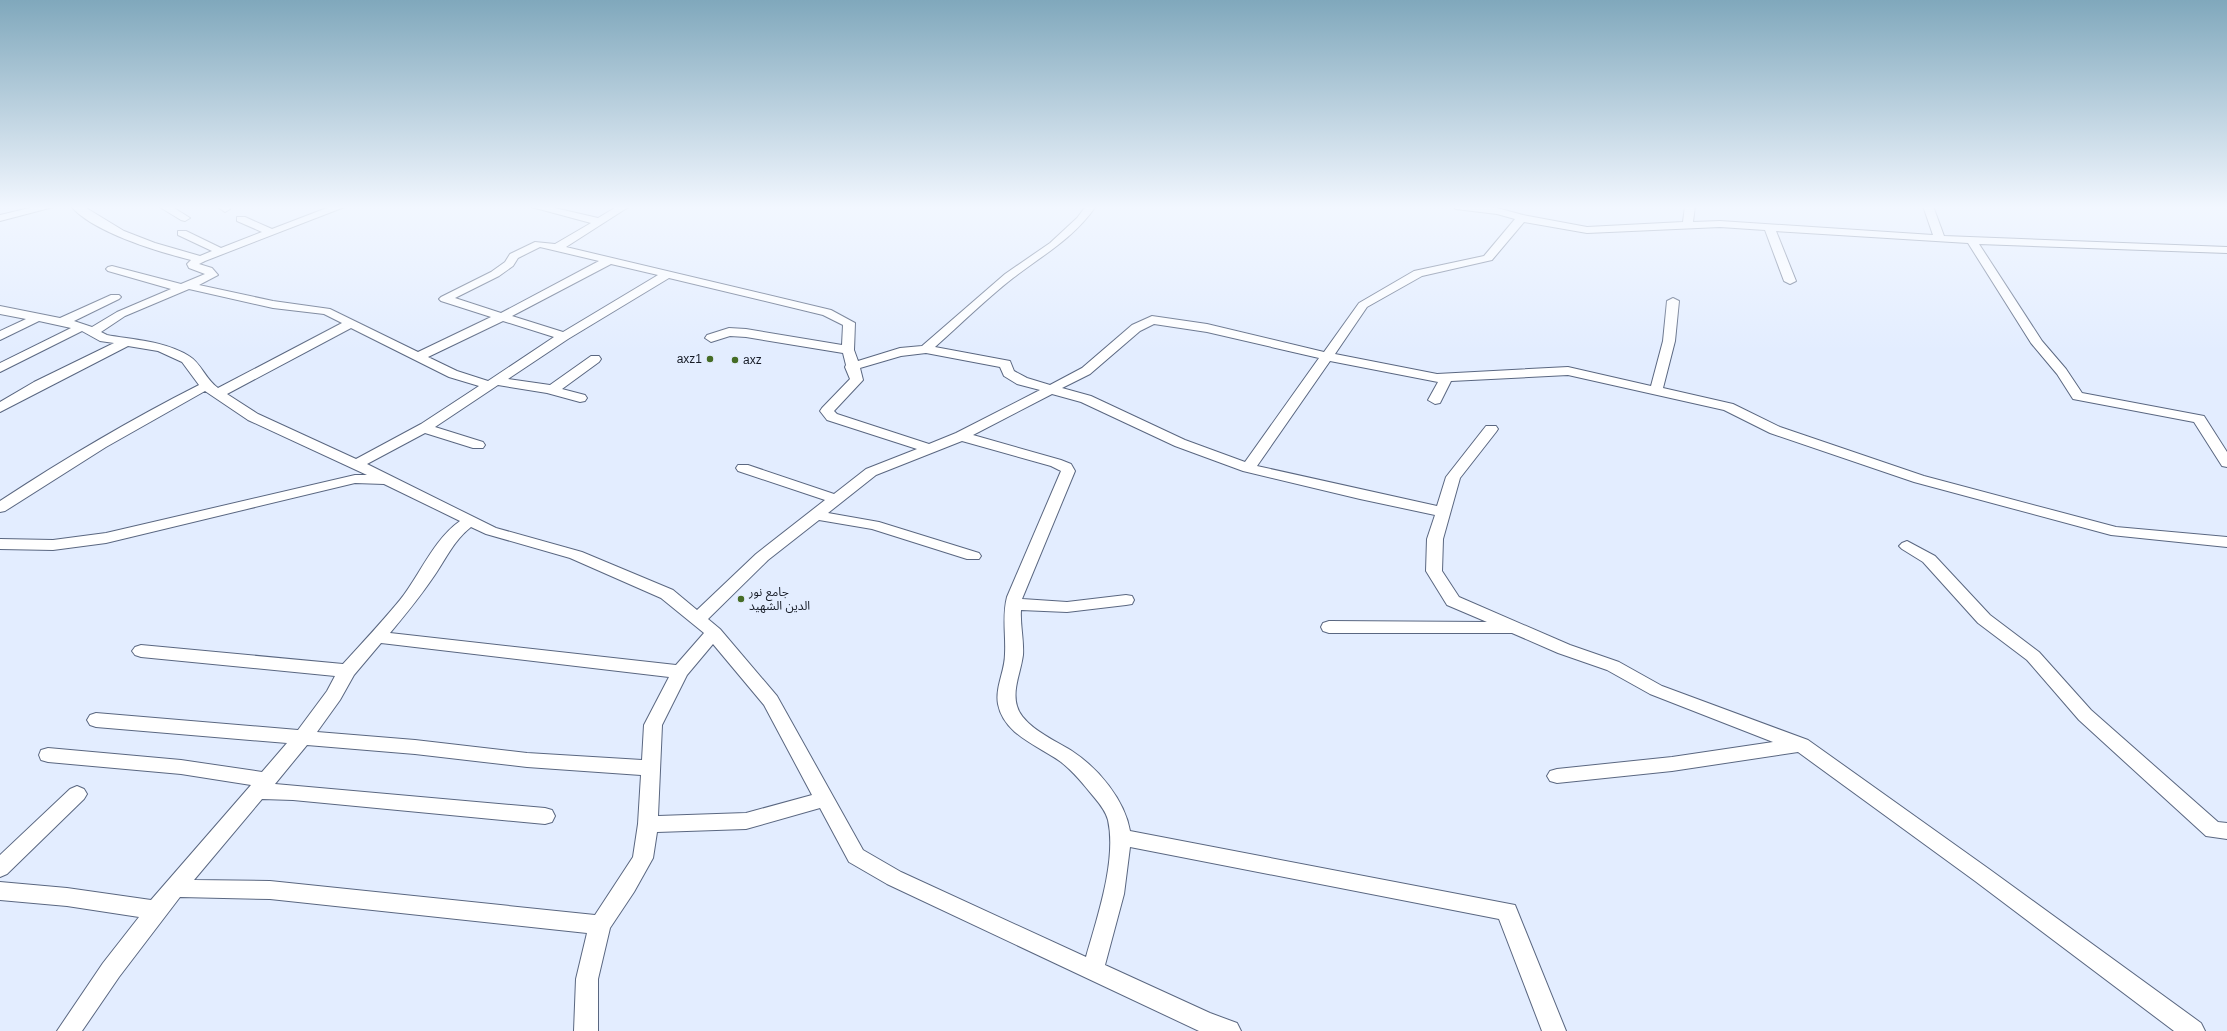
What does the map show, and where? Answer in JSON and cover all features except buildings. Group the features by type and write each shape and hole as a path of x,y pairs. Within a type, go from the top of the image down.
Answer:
{"street":[{"path":"180,254 201,260"},
{"path":"0,368 212,275 208,270 193,266 192,264 216,254"},
{"path":"518,254 514,256 509,264 495,274 445,299 564,336"},
{"path":"584,254 827,312 849,323 848,350 857,380 826,411 832,417 928,448"},
{"path":"926,348 1009,276 1041,254"},
{"path":"1248,468 1363,305 1418,273 1488,258 1491,254"},
{"path":"1780,254 1790,281"},
{"path":"1981,254 2037,343 2062,372 2078,396 2199,419 2227,463"},
{"path":"418,357 501,317 610,260"},
{"path":"112,269 184,287 267,304 304,310 326,311 453,374 492,383 552,390 580,398"},
{"path":"356,465 424,428 564,336 668,274"},
{"path":"62,322 115,297"},
{"path":"1656,390 1668,341 1672,301"},
{"path":"0,310 62,322 87,329 104,338 161,348 186,359 212,390 253,417 356,465 491,531 576,555 667,594 714,633 771,701 856,856 894,878 1204,1022 1229,1031"},
{"path":"0,336 38,317"},
{"path":"698,619 736,580 814,515 871,472 961,436 1086,371 1136,328 1152,320 1207,328 1326,356 1437,378 1568,371 1728,407 1775,430 1919,479 2116,532 2227,542"},
{"path":"0,508 66,464 155,412 212,390 350,324"},
{"path":"711,338 729,332 746,332 848,350"},
{"path":"0,408 39,385 126,342"},
{"path":"852,367 900,352 926,348 1006,364 1008,373 1022,381 1086,399 1180,443 1248,468 1360,495 1443,512"},
{"path":"552,390 595,359"},
{"path":"1435,400 1446,378"},
{"path":"424,428 478,445"},
{"path":"1491,428 1453,478 1435,539 1434,571 1453,601 1564,649 1613,666 1656,690 1801,745 1982,875 2193,1031"},
{"path":"961,436 1056,463 1066,467 1068,471 1057,492 1041,538 1024,574 1013,604 1014,658 1008,681 1007,700 1010,713 1019,724 1068,758 1111,803 1118,820 1121,837 1104,934 1093,970"},
{"path":"743,468 836,499"},
{"path":"0,544 53,545 106,538 355,479 387,480"},
{"path":"814,515 874,525 973,556"},
{"path":"69,1031 106,976 156,910 303,737 334,695 347,671 378,637 427,575 442,549 459,529 470,521"},
{"path":"1907,546 1930,559 1984,619 2033,656 2085,715 2213,830 2227,831"},
{"path":"1013,604 1067,607 1126,600"},
{"path":"1329,627 1517,628"},
{"path":"586,1031 587,979 600,925 627,886 643,858 648,824 654,725 680,672 695,652 714,633"},
{"path":"378,637 680,672"},
{"path":"141,651 347,671"},
{"path":"96,720 303,737 527,760 651,768"},
{"path":"1557,776 1672,764 1801,745"},
{"path":"48,755 181,767 293,792 545,816"},
{"path":"0,868 77,794"},
{"path":"648,824 746,821 824,799"},
{"path":"1121,837 1507,911 1554,1031"},
{"path":"175,888 270,890 600,925"},
{"path":"3,895 67,897 156,910"}],"place":[{"name":"axz1","path":"710,359"},
{"name":"axz","path":"735,360"},
{"name":"جامع نور الدين الشهيد","path":"741,599"}]}
